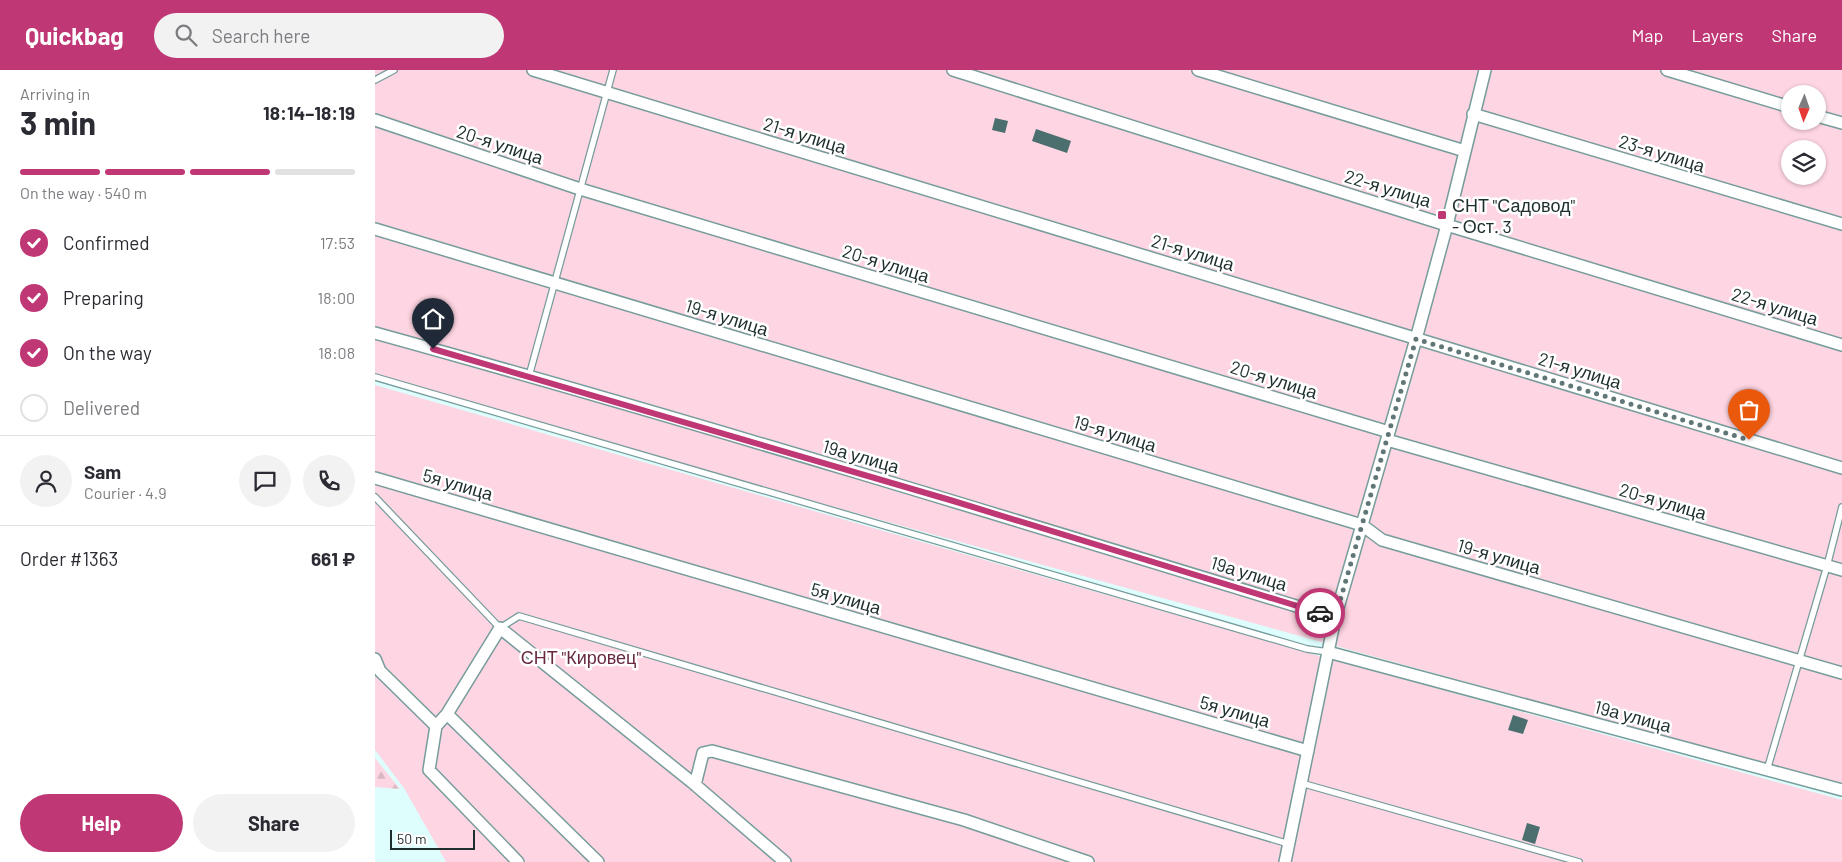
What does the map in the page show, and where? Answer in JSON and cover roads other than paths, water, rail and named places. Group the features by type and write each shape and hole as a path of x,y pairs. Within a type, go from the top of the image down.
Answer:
{"street":[{"name":"21-я улица","path":"533,70 1842,468"},
{"name":"22-я улица","path":"953,70 1447,225 1842,345"},
{"path":"1198,70 1465,151"},
{"path":"1285,862 1335,618 1416,339 1447,225 1485,70"},
{"path":"1667,70 1781,104"},
{"name":"23-я улица","path":"1473,114 1842,224"},
{"path":"1826,119 1842,123"},
{"name":"20-я улица","path":"375,120 580,189 1388,436 1842,570"},
{"name":"19-я улица","path":"375,229 1362,525 1382,540 1842,673"},
{"name":"19а улица","path":"375,333 529,376 950,500 1335,618"},
{"name":"5я улица","path":"375,478 1308,751"},
{"path":"519,862 429,770 436,726 447,714 500,628 695,785 785,862"},
{"name":"19а улица","path":"1328,652 1842,790"},
{"path":"375,659 380,671 436,726"},
{"path":"447,714 597,862"},
{"path":"695,785 703,753 712,751 856,792 964,820 1088,862"}],"lane":[{"path":"375,80 394,70"},
{"path":"529,376 613,70"},
{"path":"375,377 1307,649 1328,652"},
{"path":"375,496 500,628 519,616 1289,844"},
{"path":"1767,770 1827,566 1842,507"},
{"path":"1301,783 1579,862"}],"place":[{"name":"СНТ \"Садовод\" - Ост. 3","path":"1442,215"}],"park label":[{"name":"СНТ \"Кировец\"","path":"581,657"}]}
